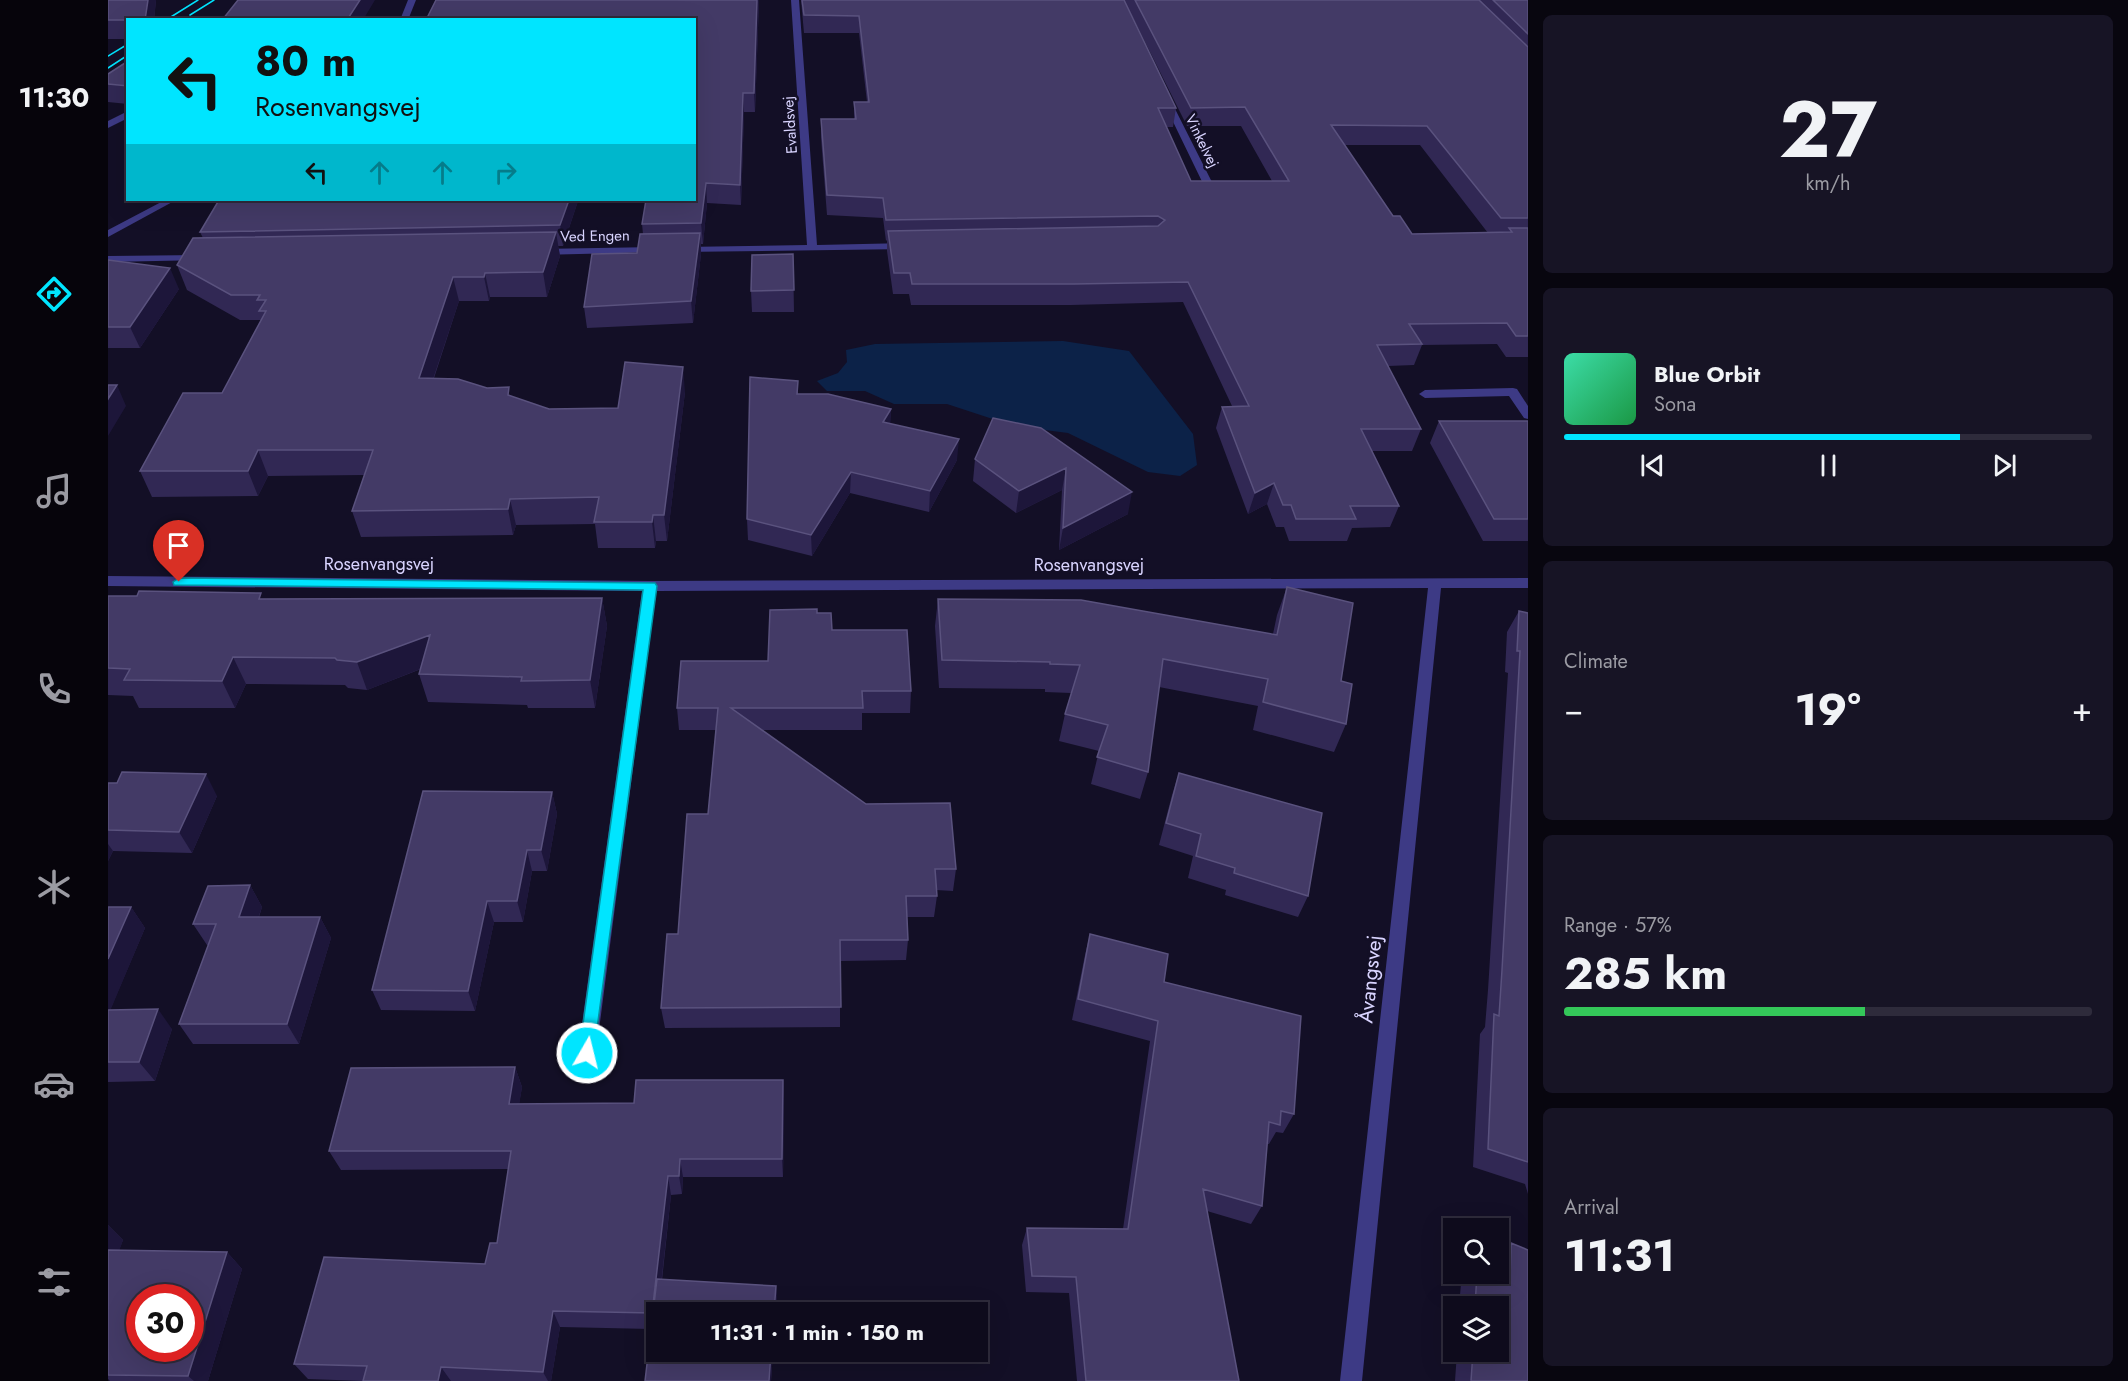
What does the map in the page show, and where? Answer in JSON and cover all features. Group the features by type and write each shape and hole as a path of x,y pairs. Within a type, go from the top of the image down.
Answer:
{"street":[{"path":"405,18 412,0"},
{"name":"Evaldsvej","path":"795,0 812,248"},
{"name":"Vinkelvej","path":"1164,94 1215,198"},
{"path":"108,125 126,115"},
{"path":"108,234 169,201"},
{"name":"Ved Engen","path":"525,252 918,246"},
{"path":"108,259 215,257"},
{"path":"1425,394 1513,392 1528,415"},
{"name":"Rosenvangsvej","path":"108,581 650,586 1528,583"},
{"name":"Åvangsvej","path":"1351,1381 1435,583"},
{"path":"587,1053 650,586"}],"water":[{"path":"1063,341 1129,351 1193,434 1197,465 1180,476 1148,472 1068,433 1014,426 947,404 894,404 865,391 827,391 817,381 838,373 847,362 846,350 875,344"}],"building":[{"path":"108,0 148,0 145,18 108,20"},
{"path":"238,0 360,0 348,18 224,18"},
{"path":"436,0 757,0 754,93 743,93 740,185 706,183 701,223 642,224 646,201 696,201 696,18 427,18"},
{"path":"802,0 1124,0 1176,108 1158,108 1191,181 1289,181 1245,107 1191,108 1135,0 1479,0 1528,47 1528,218 1501,218 1427,126 1331,125 1393,216 1400,216 1412,234 1512,232 1509,228 1528,228 1528,336 1516,336 1507,323 1409,324 1422,344 1377,345 1421,429 1361,429 1399,506 1350,506 1356,519 1296,519 1291,505 1283,505 1274,483 1255,493 1222,407 1249,406 1188,282 912,284 910,273 894,273 888,231 1158,226 1165,220 1158,216 886,220 883,198 827,195 821,119 856,119 854,102 869,102 859,16 804,15"},
{"path":"1493,0 1528,0 1528,34"},
{"path":"126,62 126,86 108,84 108,74"},
{"path":"218,201 569,201 560,225 200,232"},
{"path":"556,232 543,272 485,273 484,277 453,277 419,378 458,379 487,388 509,387 508,395 549,409 618,408 625,362 683,367 664,515 653,515 652,522 594,522 599,497 510,499 508,509 352,511 373,450 258,450 248,471 140,471 183,393 222,393 266,311 259,311 266,300 257,300 260,295 231,295 177,265 193,238"},
{"path":"700,233 691,301 584,307 592,254 637,253 640,234"},
{"path":"793,254 794,290 751,291 752,255"},
{"path":"108,260 170,268 130,327 108,327"},
{"path":"750,377 798,381 797,394 828,394 891,409 883,422 959,439 930,491 851,472 811,535 747,519"},
{"path":"108,385 117,385 108,399"},
{"path":"993,418 1041,428 1132,492 1063,528 1066,468 1019,491 975,459"},
{"path":"1439,421 1528,421 1528,519 1494,519"},
{"path":"1287,587 1353,603 1341,681 1352,684 1346,724 1263,702 1268,679 1163,659 1148,772 1097,757 1108,725 1065,714 1080,665 1050,664 1050,662 942,660 938,599 1081,600 1277,635"},
{"path":"139,591 261,593 259,599 602,598 590,680 521,681 522,677 419,674 430,635 357,662 335,658 233,657 222,681 124,680 130,669 108,668 108,596 137,596"},
{"path":"817,609 817,613 831,613 832,630 907,630 911,691 862,691 863,708 731,708 866,804 950,803 956,869 935,869 937,896 906,896 908,940 840,940 841,1007 661,1008 667,934 678,934 687,814 708,814 718,708 677,708 681,661 768,661 770,610"},
{"path":"1519,611 1528,613 1528,1162 1488,1149 1494,1014 1499,1016 1502,970 1520,651 1517,651"},
{"path":"122,772 206,774 179,832 108,830 108,783 117,783"},
{"path":"1179,773 1322,813 1308,896 1234,873 1235,868 1196,856 1201,834 1166,823"},
{"path":"423,791 552,792 541,850 527,850 517,901 487,901 468,991 372,990"},
{"path":"250,885 239,917 320,917 287,1024 179,1024 216,924 193,924 208,886"},
{"path":"108,907 131,907 108,959"},
{"path":"1090,934 1168,954 1164,982 1301,1016 1294,1114 1281,1111 1280,1125 1269,1122 1262,1206 1203,1189 1239,1381 1086,1381 1076,1277 1032,1276 1027,1228 1128,1229 1158,1021 1078,999"},
{"path":"158,1009 139,1062 108,1062 108,1010"},
{"path":"515,1067 509,1104 634,1103 636,1080 783,1080 782,1159 680,1159 679,1176 668,1176 653,1302 646,1302 646,1313 553,1311 543,1372 441,1367 438,1381 363,1381 367,1366 294,1364 324,1257 485,1264 490,1243 497,1243 511,1151 329,1151 351,1068"},
{"path":"1511,1243 1528,1250 1528,1381 1471,1381 1472,1362 1509,1362 1509,1296 1476,1296 1476,1284 1509,1284"},
{"path":"108,1250 227,1252 204,1325 204,1284 126,1284 126,1362 192,1362 188,1376 108,1375"},
{"path":"657,1279 776,1286 775,1302 654,1302"},
{"path":"647,1362 770,1362 769,1381 645,1381"}],"tram line":[{"path":"169,18 198,0"},
{"path":"190,15 214,0"},
{"path":"108,56 126,45"},
{"path":"108,68 126,56"}],"route":[{"path":"179,582 650,586 587,1053"}]}
